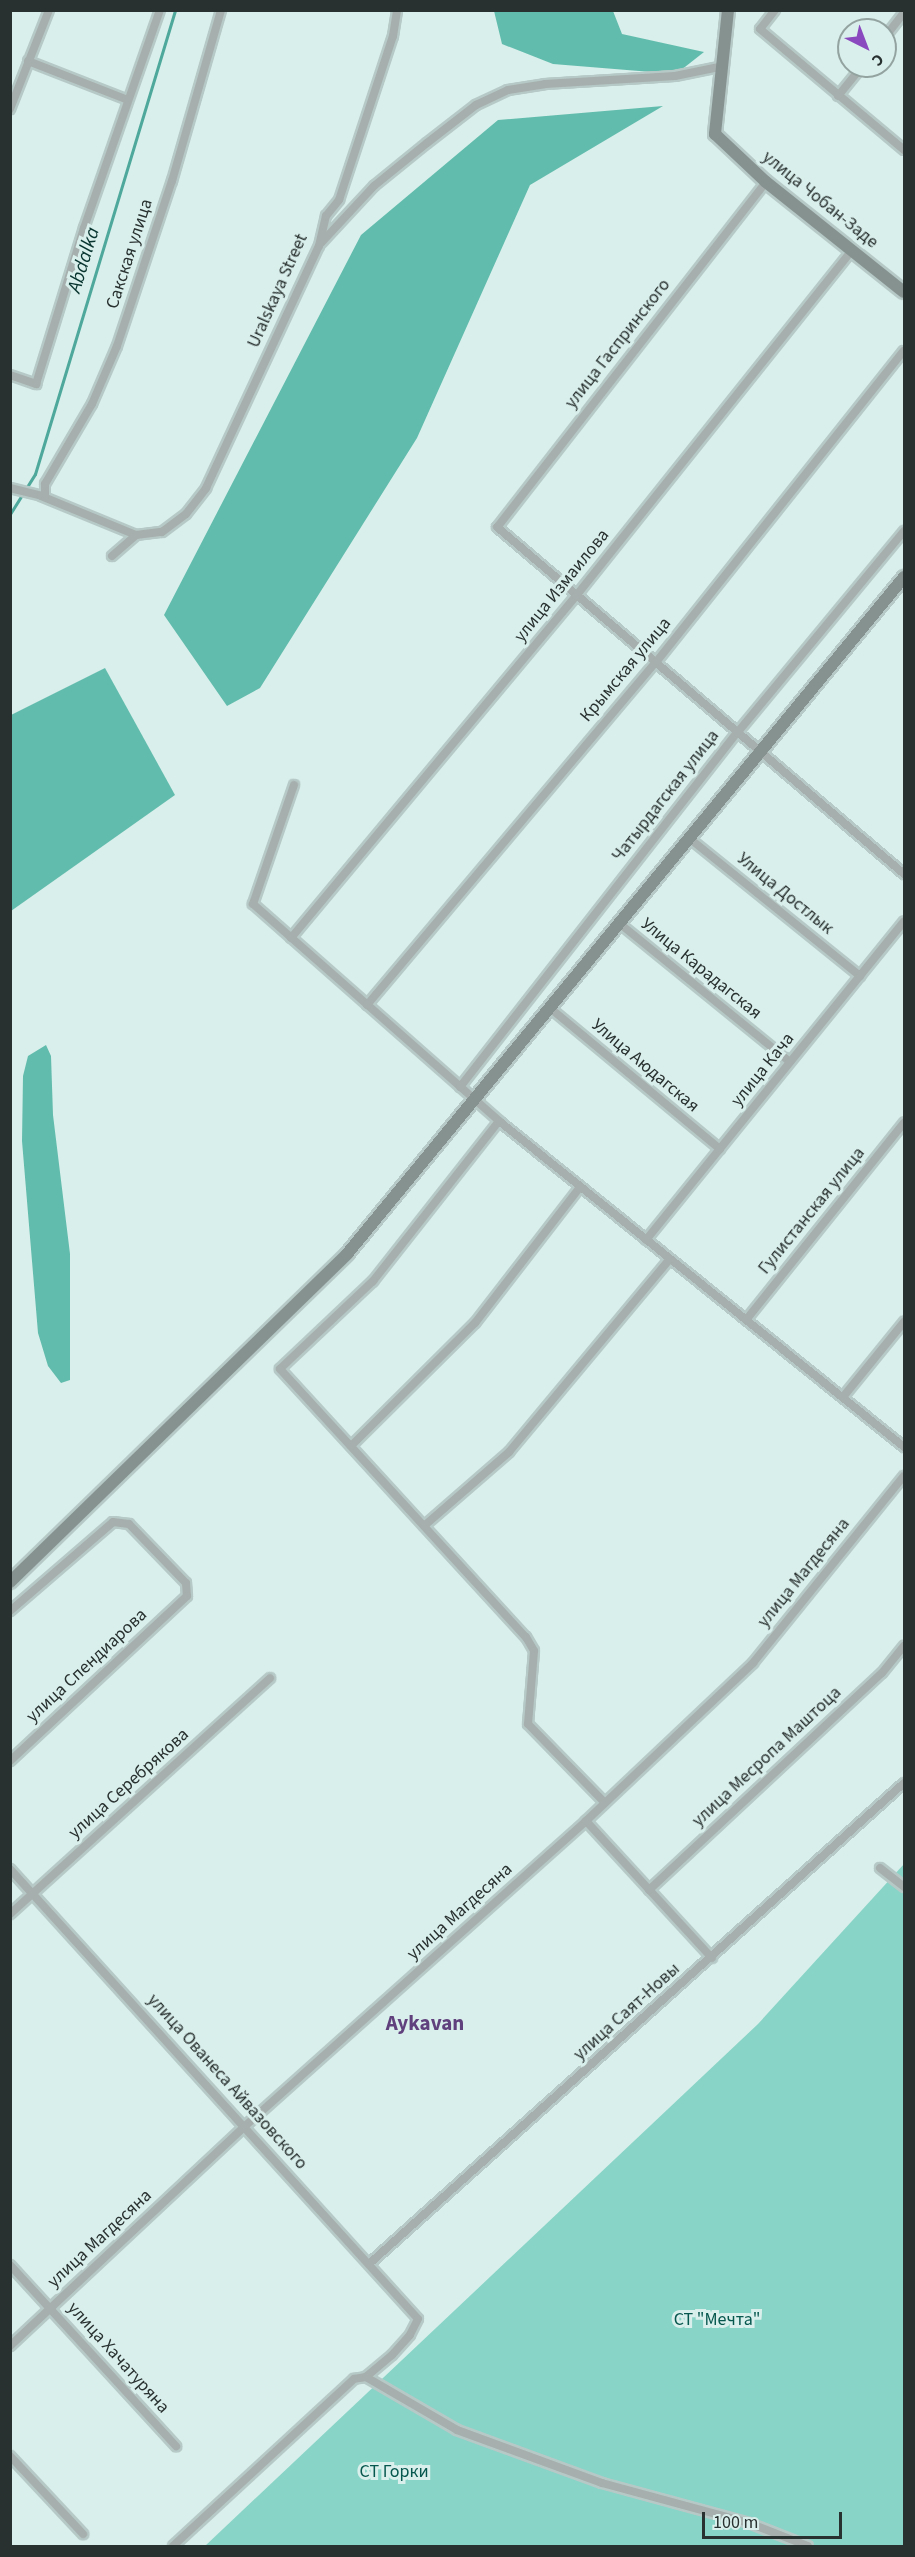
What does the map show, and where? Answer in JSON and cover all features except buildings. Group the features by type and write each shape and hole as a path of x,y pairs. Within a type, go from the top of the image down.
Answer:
{"main road":[{"path":"724,66 728,10"},
{"name":"улица Чобан-Заде","path":"724,66 716,134 765,182 853,249 904,292"},
{"path":"10,1582 347,1254 904,578"}],"street":[{"path":"10,109 50,10"},
{"path":"10,375 36,384 128,100 160,10"},
{"name":"Сакская улица","path":"43,496 45,484 92,404 117,346 172,181 221,10"},
{"name":"Uralskaya Street","path":"136,536 162,532 186,514 206,488 319,246 326,216 339,200 363,131 397,10"},
{"path":"775,10 760,29 904,150"},
{"path":"28,61 128,100"},
{"path":"319,246 383,179 476,105 508,90 545,84 675,76 724,66"},
{"path":"838,96 852,78"},
{"name":"улица Гаспринского","path":"576,596 497,527 765,182"},
{"name":"улица Измаилова","path":"291,938 576,596 853,249"},
{"name":"Крымская улица","path":"367,1005 657,661 904,351"},
{"path":"11,488 43,496 136,536 112,556"},
{"name":"Чатырдагская улица","path":"460,1087 737,732 904,531"},
{"path":"576,596 657,661 904,874"},
{"path":"294,785 253,904 499,1121 904,1447"},
{"name":"Улица Достлык","path":"688,838 860,976"},
{"name":"улица Кача","path":"646,1240 904,921"},
{"name":"Улица Карадагская","path":"619,923 790,1062"},
{"name":"Улица Аюдагская","path":"550,1008 720,1149"},
{"path":"499,1121 374,1281 280,1370 526,1637 534,1651 528,1724 605,1803"},
{"name":"Гулистанская улица","path":"746,1320 904,1123"},
{"path":"351,1446 475,1323 580,1187"},
{"path":"424,1526 509,1452 670,1259"},
{"path":"843,1397 904,1322"},
{"name":"улица Магдесяна","path":"10,2346 245,2126 586,1821 753,1663 904,1476"},
{"name":"улица Спендиарова","path":"10,1611 113,1522 129,1524 186,1583 187,1596 10,1761"},
{"name":"улица Месропа Маштоца","path":"649,1890 882,1672 904,1646"},
{"name":"улица Серебрякова","path":"10,1914 270,1678"},
{"name":"улица Саят-Новы","path":"369,2264 904,1784"},
{"path":"586,1821 712,1958"},
{"path":"880,1868 904,1887"},
{"name":"улица Ованеса Айвазовского","path":"10,1869 418,2319 410,2335 366,2377"},
{"name":"улица Хачатуряна","path":"10,2265 177,2446"},
{"path":"173,2547 354,2379 366,2377 456,2430 602,2483 749,2523 808,2547"},
{"path":"10,2456 83,2534"}],"green space":[{"path":"494,11 613,11 622,34 704,52 676,74 553,64 502,44"},
{"path":"663,106 530,185 417,438 260,688 227,706 164,615 361,235 498,120"},
{"path":"105,668 175,795 11,911 11,715"},
{"path":"46,1045 51,1056 53,1115 70,1254 70,1380 61,1383 48,1366 38,1333 22,1141 23,1076 28,1056"},
{"name":"СТ \"Мечта\"","path":"904,1864 904,2546 205,2546 758,2024"}],"waterway":[{"name":"Abdalka","path":"10,514 35,474 175,10"}],"district":[{"name":"Aykavan","path":"425,2023"}],"park label":[{"name":"СТ Горки","path":"394,2472"}]}
